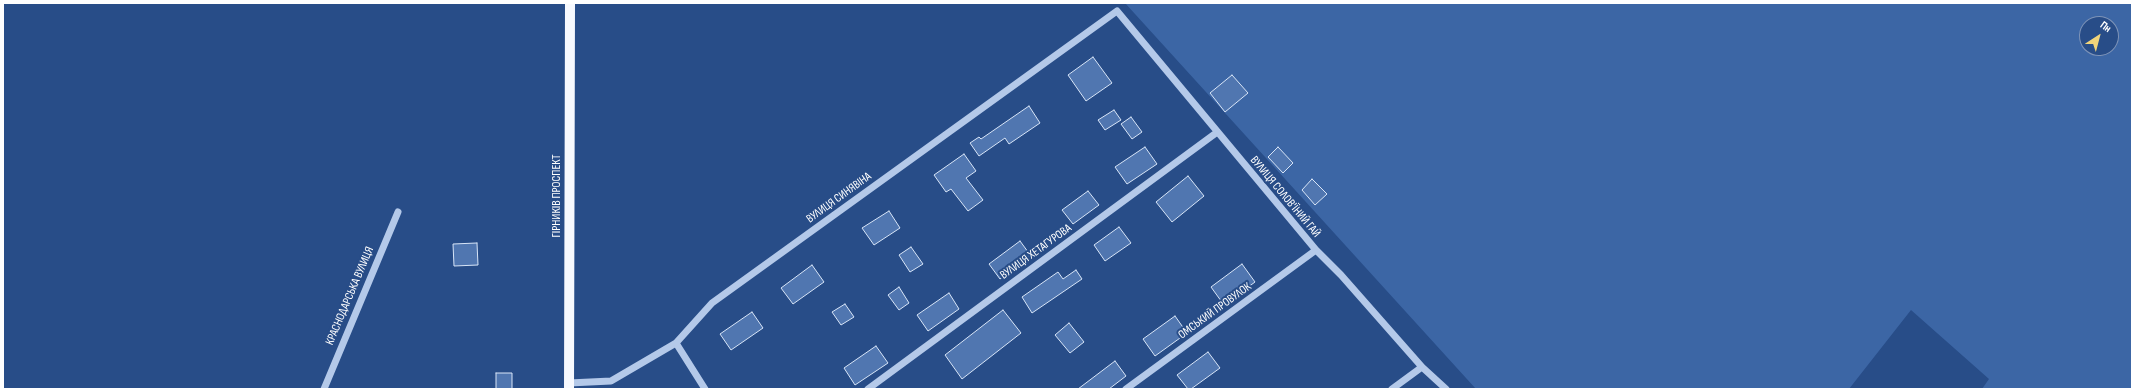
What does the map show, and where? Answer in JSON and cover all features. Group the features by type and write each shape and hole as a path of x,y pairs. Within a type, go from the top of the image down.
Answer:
{"main road":[{"name":"ГІРНИКІВ ПРОСПЕКТ","path":"569,386 570,3"}],"street":[{"name":"ВУЛИЦЯ СИНЯВІНА","path":"569,386 611,381 676,343 712,303 1117,11"},
{"name":"ВУЛИЦЯ СОЛОВ'ЇНИЙ ГАЙ","path":"1117,11 1216,133 1316,250 1341,275 1422,367 1446,389"},
{"name":"ВУЛИЦЯ ХЕТАГУРОВА","path":"868,389 1216,133"},
{"name":"КРАСНОДАРСЬКА ВУЛИЦЯ","path":"324,389 398,212"},
{"name":"ОМСЬКИЙ ПРОВУЛОК","path":"1126,389 1316,250"},
{"path":"676,343 705,389"},
{"path":"1392,389 1422,367"}],"shaded area":[{"path":"1125,3 2132,3 2132,389 1982,389 1989,379 1911,310 1849,389 1476,389"}],"building":[{"path":"1093,57 1112,83 1086,101 1068,75"},
{"path":"1232,75 1248,93 1225,112 1210,93"},
{"path":"1029,106 1040,123 1009,144 1005,138 979,156 970,143 979,137 981,139"},
{"path":"1114,110 1121,120 1105,130 1098,120"},
{"path":"1131,117 1142,132 1132,139 1121,124"},
{"path":"1145,147 1157,164 1127,184 1115,167"},
{"path":"1278,147 1293,163 1283,173 1268,157"},
{"path":"964,154 976,171 966,178 983,200 968,211 951,189 946,192 934,175"},
{"path":"1188,176 1204,196 1172,222 1156,202"},
{"path":"1312,179 1327,194 1315,205 1302,190"},
{"path":"1088,191 1099,205 1073,224 1062,210"},
{"path":"889,211 900,228 874,245 862,228"},
{"path":"1119,227 1131,243 1105,261 1094,245"},
{"path":"1020,241 1031,256 1000,279 989,264"},
{"path":"477,243 478,265 454,266 453,244"},
{"path":"911,247 923,264 910,272 899,255"},
{"path":"1242,264 1255,282 1224,305 1211,287"},
{"path":"812,265 824,282 793,304 781,288"},
{"path":"1076,270 1082,279 1032,313 1022,297 1058,272 1063,279"},
{"path":"899,287 909,303 899,310 888,295"},
{"path":"949,293 959,309 928,331 917,315"},
{"path":"845,304 854,317 841,325 832,312"},
{"path":"1003,310 1021,333 962,379 945,355"},
{"path":"752,312 763,328 731,350 720,334"},
{"path":"1175,316 1187,333 1155,356 1143,339"},
{"path":"1069,323 1084,342 1070,353 1055,335"},
{"path":"876,346 888,363 855,385 844,368"},
{"path":"1208,352 1220,368 1191,389 1188,389 1177,375"},
{"path":"1115,361 1126,376 1109,389 1078,389"},
{"path":"496,373 512,373 512,389 496,389"}]}
